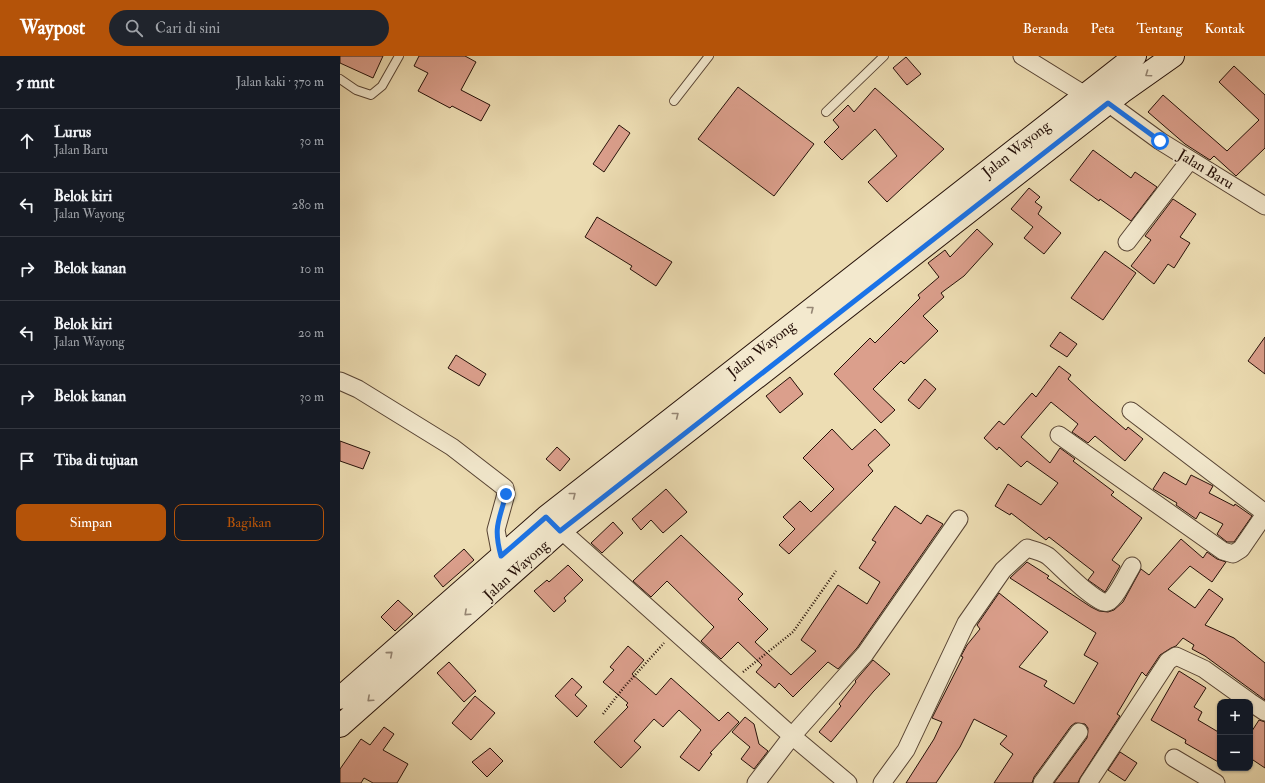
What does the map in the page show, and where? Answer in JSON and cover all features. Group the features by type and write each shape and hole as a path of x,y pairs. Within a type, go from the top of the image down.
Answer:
{"street":[{"path":"1022,56 1085,95"},
{"name":"Jalan Wayong","path":"340,726 553,524 1135,56"},
{"name":"Jalan Wayong","path":"340,698 501,556 553,524 1108,103 1173,56"},
{"name":"Jalan Baru","path":"1108,103 1160,141 1265,206"},
{"path":"1127,242 1190,160"},
{"path":"340,381 358,389 452,447 505,488 506,494 496,530 496,538 501,556"},
{"path":"1059,435 1223,551 1233,554 1242,549 1265,513 1131,412"},
{"path":"756,783 792,736 864,654 959,519"},
{"path":"553,524 674,632 731,680 792,736 848,783"},
{"path":"882,783 906,750 966,623 1003,570 1019,554 1028,548 1047,555 1086,590 1104,603 1113,598 1132,566"},
{"path":"1088,783 1168,661 1176,656 1204,669 1246,699"},
{"path":"1253,704 1265,712"},
{"path":"1042,783 1079,732"},
{"path":"1174,758 1216,783"}],"lane":[{"path":"340,79 356,90 371,94 382,86 399,56"},
{"path":"674,102 709,56"},
{"path":"826,112 884,56"}],"path":[{"path":"731,680 793,632 836,571"},
{"path":"603,714 625,686 674,632"}],"building":[{"path":"340,56 383,56 373,78 340,63"},
{"path":"419,56 465,56 476,62 461,90 490,105 481,121 452,106 450,108 418,91 428,73 414,66"},
{"path":"906,57 921,74 907,85 893,68"},
{"path":"1234,66 1265,95 1265,148 1236,176 1214,156 1210,160 1185,144 1148,112 1163,95 1227,151 1259,120 1219,82"},
{"path":"738,87 814,144 774,196 698,139"},
{"path":"875,88 944,149 887,202 868,182 897,156 875,129 842,160 824,142 839,127 833,120 848,105 854,112"},
{"path":"619,125 630,133 604,172 593,164"},
{"path":"1093,150 1131,178 1135,172 1157,187 1131,221 1100,199 1099,201 1070,180"},
{"path":"1029,188 1040,197 1035,202 1042,207 1038,214 1061,233 1044,254 1024,238 1033,227 1011,209"},
{"path":"1173,199 1196,214 1180,237 1190,243 1174,268 1168,264 1154,284 1131,266 1151,240 1145,236"},
{"path":"597,217 672,262 656,286 630,269 632,266 585,237"},
{"path":"977,229 993,244 964,276 941,293 944,297 923,316 938,331 904,364 901,361 873,389 895,410 881,423 834,374 870,338 875,343 920,298 918,295 939,277 928,263 945,250 950,257"},
{"path":"1105,251 1136,273 1103,320 1071,298"},
{"path":"1060,332 1077,344 1067,357 1050,346"},
{"path":"1265,337 1265,374 1248,361"},
{"path":"456,355 486,374 479,386 448,368"},
{"path":"1059,366 1071,375 1068,379 1092,401 1126,430 1128,427 1143,439 1125,461 1095,436 1088,443 1072,432 1078,424 1051,402 1021,437 1050,463 1060,448 1075,459 1073,461 1114,492 1111,495 1142,518 1112,560 1120,566 1105,592 1088,580 1094,572 1049,537 1046,540 1011,513 1010,515 995,506 1008,484 1041,505 1058,483 1027,461 1021,467 999,447 997,450 984,438 999,421 1004,425 1032,393 1036,397"},
{"path":"790,377 803,394 780,413 766,396"},
{"path":"925,379 936,389 919,409 908,400"},
{"path":"832,429 852,450 875,429 890,445 868,465 873,471 789,554 779,545 795,529 783,517 800,501 811,512 834,489 803,458"},
{"path":"340,441 370,452 363,469 340,461"},
{"path":"557,447 570,459 560,471 546,459"},
{"path":"1164,472 1186,485 1191,475 1213,486 1209,493 1234,506 1235,504 1252,516 1234,542 1227,542 1217,534 1223,524 1200,512 1196,519 1176,505 1177,503 1153,489"},
{"path":"666,489 687,512 663,533 651,520 641,530 632,519"},
{"path":"895,506 921,524 927,515 943,524 857,648 838,669 828,662 793,697 779,683 775,688 756,672 762,665 738,642 721,659 701,641 714,627 667,581 651,597 633,581 681,535 743,594 738,599 768,629 755,642 791,675 816,651 801,640 838,585 867,604 880,582 859,568 876,542 872,540"},
{"path":"613,522 623,533 602,553 591,543"},
{"path":"1181,539 1203,558 1207,552 1217,559 1226,562 1212,582 1190,566 1168,589 1195,608 1209,589 1223,599 1205,625 1234,638 1265,663 1265,700 1205,656 1192,649 1194,645 1183,638 1176,646 1160,655 1146,676 1142,672 1117,714 1120,716 1078,783 1054,783 1087,738 1088,728 1085,724 1075,723 1071,726 1034,777 1032,783 994,783 1013,754 1000,744 1007,736 974,719 960,747 936,783 906,783 934,739 942,722 932,718 963,657 961,656 967,645 980,629 977,625 999,593 1048,632 1019,667 1047,681 1044,686 1074,704 1098,663 1084,655 1096,633 1010,578 1027,562 1049,576 1047,578 1091,607 1099,611 1108,612 1114,610 1123,602 1141,569 1149,575"},
{"path":"464,549 474,560 443,587 434,576"},
{"path":"568,565 583,580 564,598 566,601 554,612 534,591 547,580 549,582"},
{"path":"398,600 413,614 395,631 381,617"},
{"path":"628,646 644,660 632,674 656,695 671,678 719,721 728,712 739,722 710,753 712,754 699,771 680,757 701,730 679,710 663,727 654,719 634,741 641,747 621,768 594,742 628,707 626,705 628,703 603,682 614,670 610,667"},
{"path":"873,660 890,674 831,742 819,732 841,706 839,704 856,682 855,681"},
{"path":"449,662 476,691 464,702 437,673"},
{"path":"1179,671 1206,688 1194,707 1202,712 1198,720 1217,731 1217,761 1185,743 1186,740 1151,720"},
{"path":"572,678 582,687 575,695 587,706 577,717 555,696"},
{"path":"475,696 495,713 471,740 452,723"},
{"path":"745,717 754,724 759,744 768,751 754,769 741,759 750,747 732,732"},
{"path":"1259,720 1265,722 1265,768 1253,760 1253,729"},
{"path":"384,727 394,734 383,750 408,764 397,783 373,783 364,778 361,783 340,783 340,769 361,739 370,745"},
{"path":"490,748 503,761 487,777 472,762"},
{"path":"1120,752 1137,763 1125,781 1108,770"}],"route":[{"path":"506,494 496,530 496,538 501,556 546,517 560,531 1108,103 1160,141"}]}
